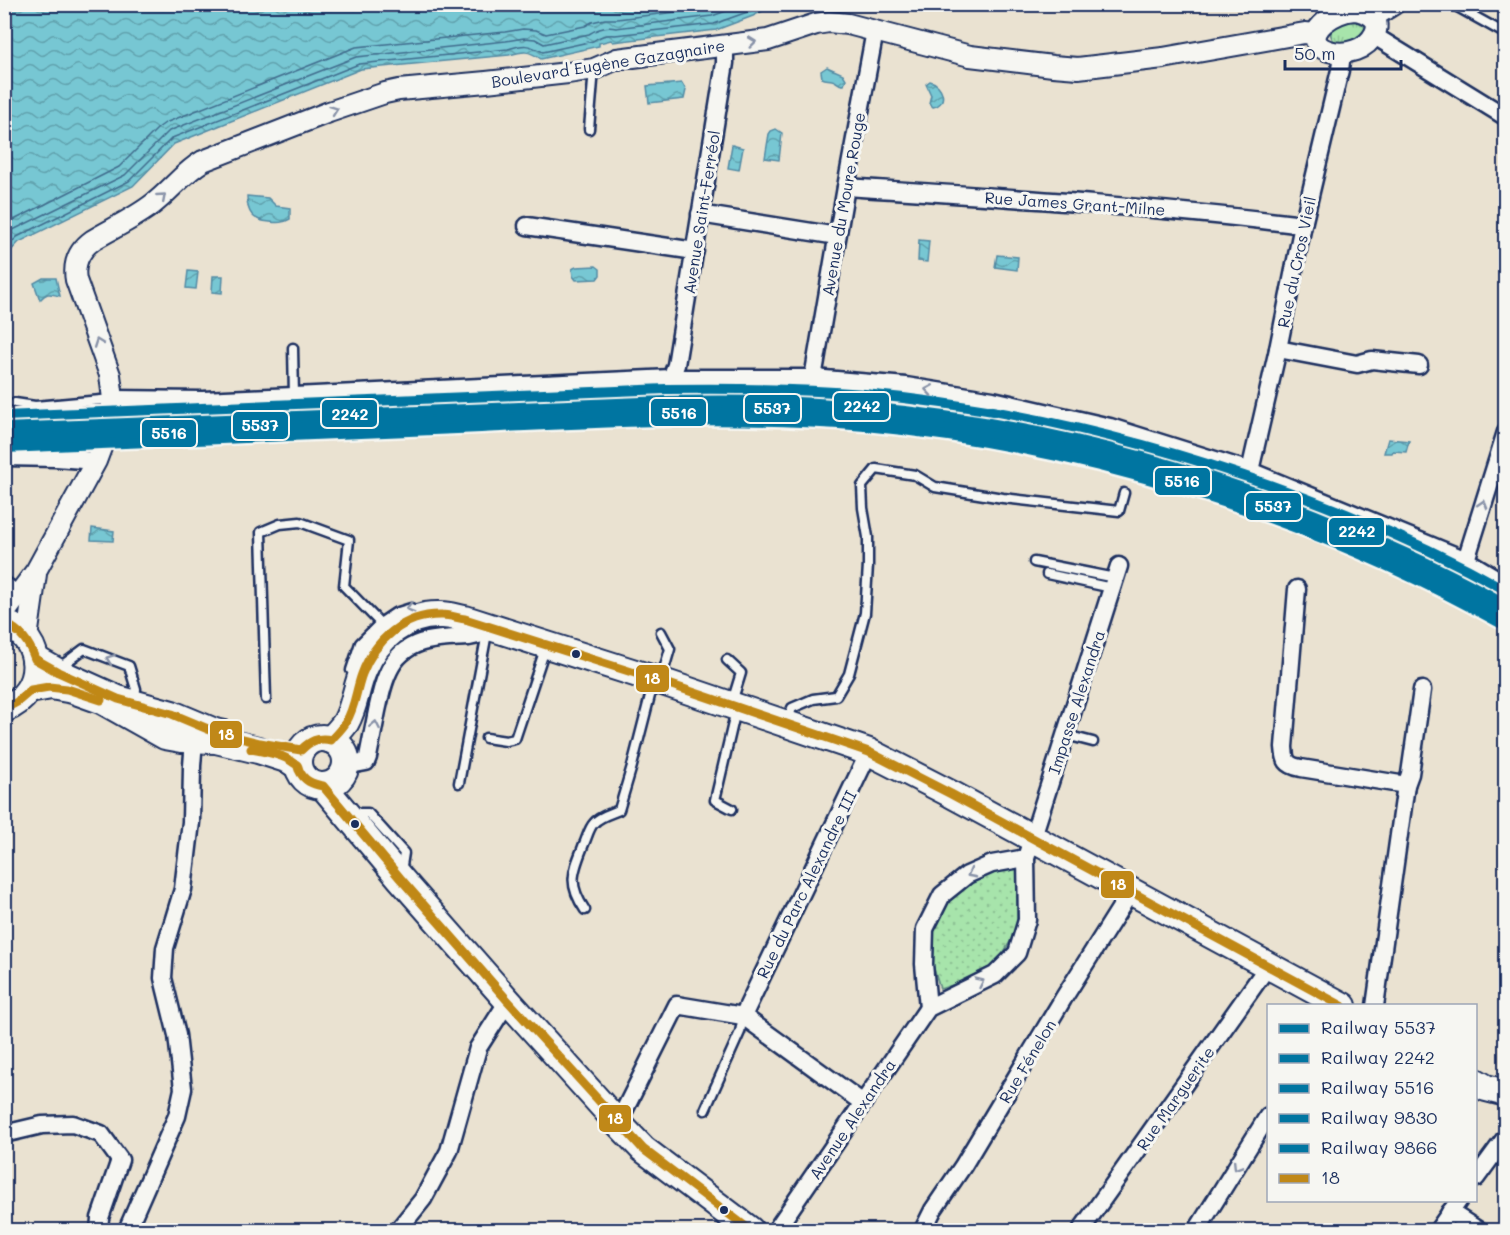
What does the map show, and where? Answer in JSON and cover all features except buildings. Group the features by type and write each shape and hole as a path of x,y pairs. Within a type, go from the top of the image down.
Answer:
{"main road":[{"path":"332,740 346,722 352,686 380,641 407,622 426,616 443,615 657,680 869,752 951,794 1030,848 1131,891 1338,1004"},
{"path":"4,623 17,629 31,648 58,672 118,699 172,714 215,732 260,743 300,758"},
{"path":"4,709 21,699 33,681 36,670 31,648"},
{"path":"29,690 51,686 73,690 101,700 165,736 216,741 258,750 288,760 300,758"},
{"path":"318,738 332,740 343,751 345,766 343,773 332,784 315,785 301,774 300,758 306,744 318,738"},
{"path":"324,786 507,1001 618,1123 643,1149 750,1230"},
{"path":"1477,1083 1486,1088 1506,1093"}],"street":[{"path":"1394,4 1373,26 1365,44 1354,50 1341,54 1334,53 1321,48 1316,40 1320,27 1335,15 1346,11 1365,12 1373,26 1506,117"},
{"name":"Boulevard Eugène Gazagnaire","path":"4,614 11,590 36,571 96,461 102,445 112,399 110,375 76,280 75,262 85,245 151,205 191,168 203,161 329,112 385,93 415,87 486,82 594,69 617,59 768,40 804,27 829,22 848,24 970,56 1078,68 1163,58 1305,33 1316,34"},
{"name":"Avenue du Moure Rouge","path":"813,378 875,31"},
{"name":"Avenue Saint-Ferréol","path":"671,378 676,365 725,63 725,45"},
{"name":"Rue du Cros Vieil","path":"1250,471 1278,350 1303,225 1340,70 1341,54"},
{"name":"Rue James Grant-Milne","path":"846,187 1217,214 1303,225"},
{"path":"700,214 837,236"},
{"path":"527,226 694,251"},
{"path":"1278,350 1356,364 1372,360 1419,365"},
{"path":"112,399 203,400 671,378 813,378 906,386 993,400 1110,427 1250,471 1466,560 1506,584"},
{"path":"1466,560 1506,432"},
{"path":"4,457 96,461"},
{"name":"Boulevard Eugène Gazagnaire","path":"31,648 36,571"},
{"name":"Impasse Alexandra","path":"1030,848 1116,577"},
{"path":"1297,589 1284,747 1285,759 1291,766 1406,785"},
{"path":"345,766 366,762 383,683 391,665 400,655 410,647 425,641 469,637 480,626"},
{"path":"1375,1004 1406,785 1410,774 1422,690"},
{"path":"128,1230 177,1116 183,1089 177,1035 163,978 165,948 183,889 191,822 194,740"},
{"name":"Rue du Parc Alexandre III","path":"743,1016 869,752"},
{"path":"928,1008 924,964 925,929 942,895 967,875 1030,848"},
{"name":"Avenue Alexandra","path":"776,1230 928,1008 995,975 1017,953 1027,920 1030,848"},
{"name":"Rue Fénelon","path":"922,1230 1131,891"},
{"name":"Rue Marguerite","path":"1082,1230 1263,973 1267,964"},
{"path":"398,1230 423,1199 449,1151 478,1048 507,1001"},
{"path":"618,1123 677,1005 743,1016 863,1103"},
{"path":"1197,1230 1267,1119"},
{"path":"4,1134 42,1125 73,1124 101,1134 120,1160 100,1218 99,1230"},
{"path":"1477,1177 1506,1137"},
{"path":"1438,1230 1454,1206 1478,1230"}],"lane":[{"path":"1452,4 1506,34"},
{"path":"589,129 594,69"},
{"path":"293,348 294,396"},
{"path":"15,403 36,406 112,399"},
{"path":"786,724 792,708 813,699 836,696 849,674 865,613 868,537 862,508 862,486 876,469 915,475 935,487 1003,498 1119,511 1124,493"},
{"path":"266,699 261,532 280,524 300,522 348,540 344,586 380,622"},
{"path":"1034,562 1116,577"},
{"path":"1047,574 1116,577"},
{"path":"352,686 351,669 360,643 380,622 395,613 420,605"},
{"path":"431,606 442,606 480,626 459,783"},
{"path":"585,910 577,897 573,882 576,866 592,824 619,810 652,688 665,666 670,649 661,632"},
{"path":"486,738 506,741 515,739 545,645"},
{"path":"58,672 64,664 84,649 129,666 136,689 135,704"},
{"path":"727,660 741,673 715,800 732,809"},
{"path":"1066,735 1093,742"},
{"path":"705,1110 740,1032 743,1016"}],"shaded area":[{"path":"705,392 814,394 939,407 1063,427 1204,465 1340,514 1467,570 1505,593 1505,628 1375,559 1305,529 1227,501 1143,475 1053,452 945,434 812,422 662,419 117,442 122,415 576,395"},
{"path":"93,414 85,443 5,449 4,417"}],"green space":[{"path":"1349,21 1359,22 1364,25 1365,30 1359,38 1353,41 1336,43 1332,39 1331,31 1336,26"},
{"path":"1017,866 1017,930 998,962 968,980 940,989 931,959 934,930 950,898 973,879 993,870"}],"water":[{"path":"5,4 774,5 716,30 613,42 611,40 599,43 599,46 541,59 533,54 522,52 361,69 174,144 133,186 19,242 5,257"},
{"path":"827,67 843,74 846,79 844,85 822,78 821,71"},
{"path":"930,81 938,86 943,98 938,105 933,107 929,103 931,95 926,84"},
{"path":"682,83 686,90 684,99 649,103 647,86"},
{"path":"776,129 782,133 779,160 765,158 769,134"},
{"path":"732,145 743,148 739,170 728,168"},
{"path":"247,196 268,198 276,206 290,208 290,219 276,223 255,218 248,207"},
{"path":"919,240 929,241 927,262 918,261"},
{"path":"997,255 1018,257 1017,270 995,267"},
{"path":"596,266 600,269 597,279 576,280 573,276 572,269 576,267"},
{"path":"188,271 198,272 196,289 186,288"},
{"path":"213,276 223,276 222,293 212,292"},
{"path":"43,278 56,278 60,296 47,294 40,300 34,283"},
{"path":"1388,439 1409,441 1406,452 1384,453"},
{"path":"92,528 114,531 113,541 91,540"}],"rail line":[{"name":"9866","path":"4,416 666,389 815,391 927,401 988,410 1110,436 1230,471 1387,531 1506,590"},
{"name":"2242","path":"4,428 666,401 790,402 926,414 986,422 1046,434 1165,463 1224,482 1381,542 1444,571 1506,604"},
{"name":"5537","path":"4,436 676,408 772,408 869,414 951,424 1034,439 1116,458 1197,481 1278,508 1356,539 1432,574 1506,613"},
{"name":"5516","path":"4,440 666,413 789,414 882,420 943,428 1085,455 1208,489 1269,509 1387,557 1500,614"},
{"name":"9830","path":"5,448 625,422 721,420 865,426 947,436 1029,450 1111,469 1193,492 1273,519 1352,550 1500,623"}],"transit line":[{"name":"18","path":"4,623 24,638 35,659 118,699 172,714 215,732 301,750 314,740 331,740 343,727 349,717 368,662 383,640 393,631 403,624 428,616 445,615 465,619 657,680 869,752 1338,1004"},
{"name":"18","path":"4,709 31,690 49,687 67,689 101,700"},
{"name":"18","path":"251,749 284,757 297,765 306,779 323,786 508,1001 643,1149 750,1230"}]}
